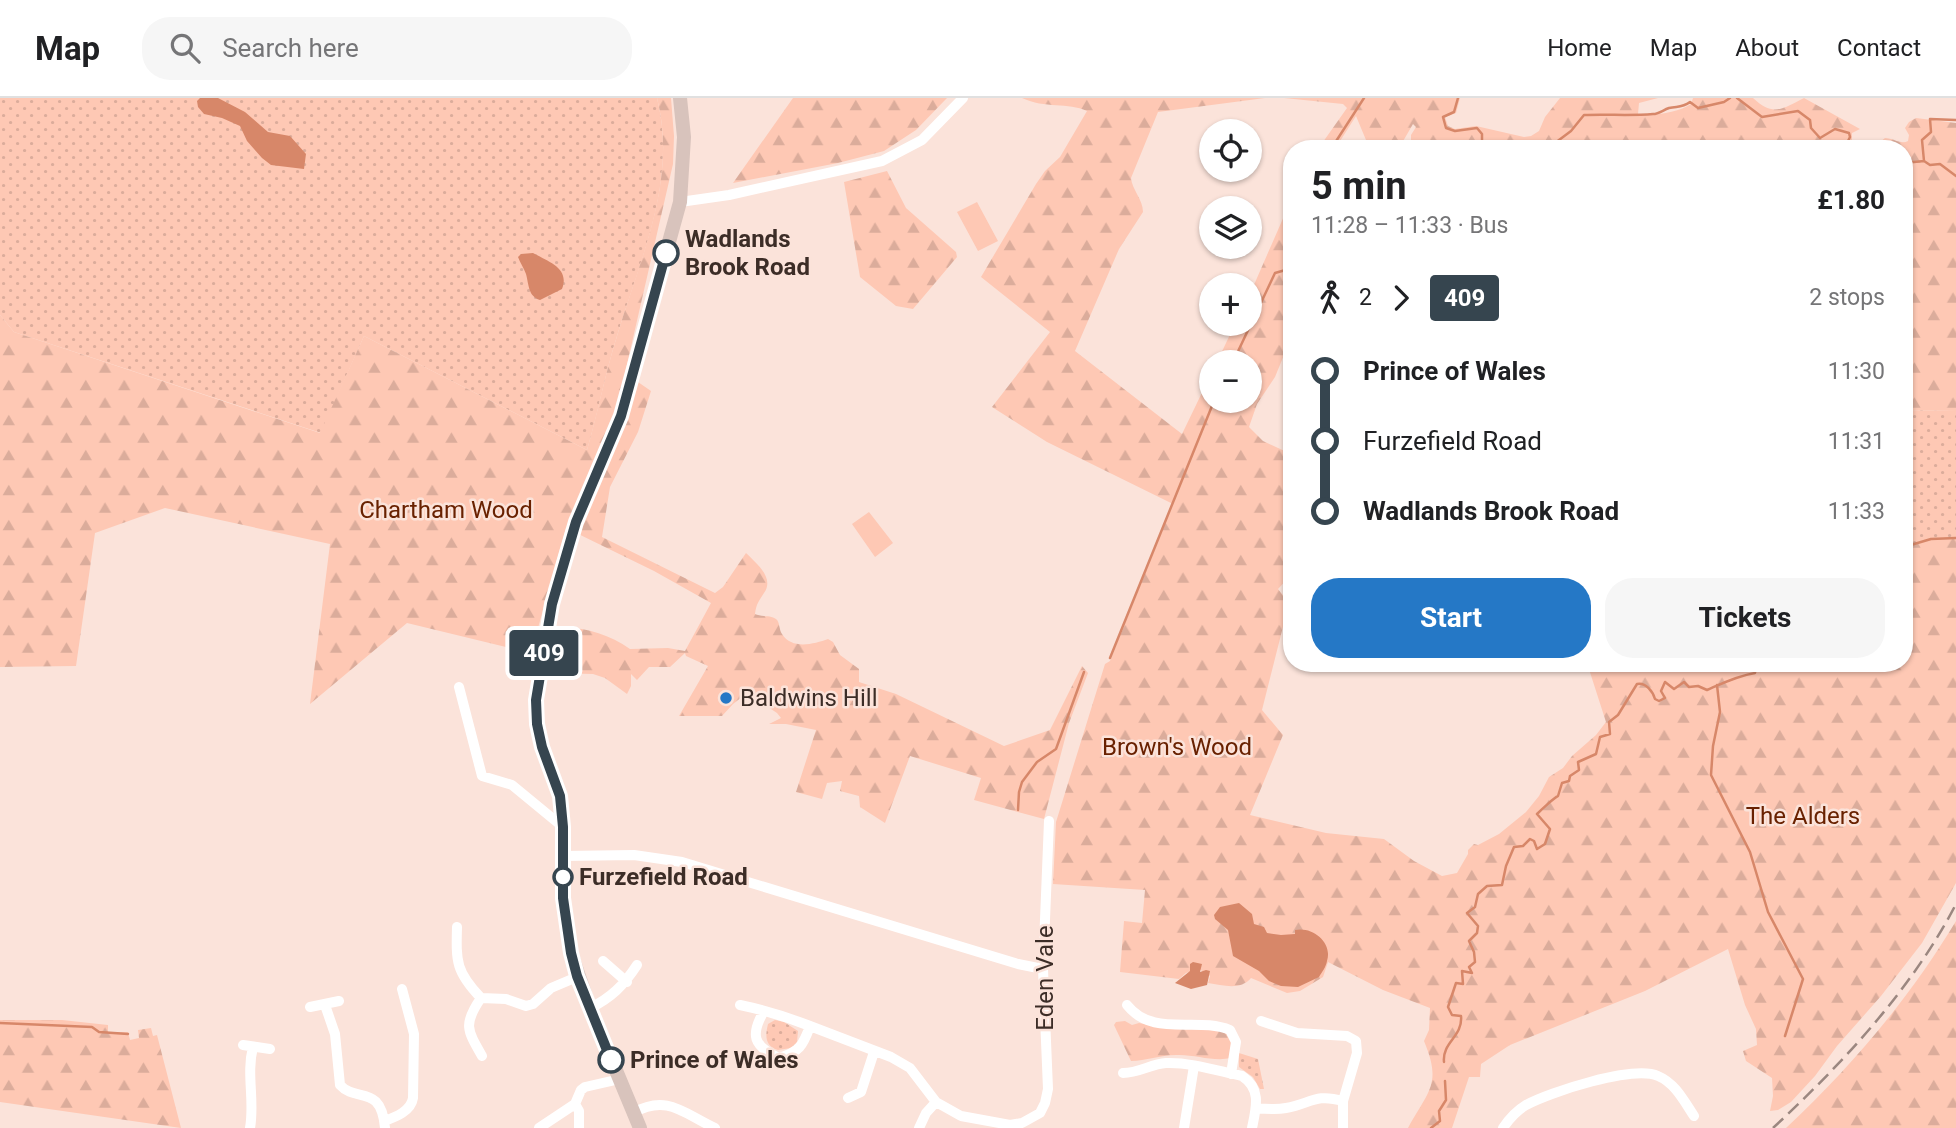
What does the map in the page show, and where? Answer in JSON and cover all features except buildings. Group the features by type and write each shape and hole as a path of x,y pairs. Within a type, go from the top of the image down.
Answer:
{"street":[{"path":"640,1128 577,976 564,916 560,796 537,724 536,700 552,604 576,522 621,416 680,202 684,137 680,98"},
{"path":"680,202 729,195 882,161 922,140 962,98"},
{"path":"459,687 482,776 512,785 563,827"},
{"name":"Eden Vale","path":"1032,1119 1040,1113 1048,1089 1043,969 1049,821"},
{"path":"563,856 634,855 682,862 1018,964 1043,969"},
{"path":"457,927 456,956 464,981 481,999 506,999 526,1006 533,1004 551,988 577,976"},
{"path":"603,961 626,982"},
{"path":"590,1009 614,995 637,965"},
{"path":"325,1004 335,1034 340,1085 374,1100 384,1124 412,1105 413,1098 414,1034 402,989"},
{"path":"481,999 469,1016 468,1032 481,1056"},
{"path":"310,1007 339,1001"},
{"path":"740,1004 810,1026 910,1068 936,1102 961,1116 993,1125 1010,1125 1032,1119 1040,1128"},
{"path":"1127,1005 1134,1013 1158,1025 1219,1026 1230,1030 1236,1042 1231,1074"},
{"path":"764,1011 757,1023 755,1034 758,1044 765,1052 779,1058 792,1054 804,1044 810,1026"},
{"path":"1261,1021 1297,1033 1352,1038 1357,1053 1343,1101 1343,1128"},
{"path":"250,1128 248,1046 270,1049"},
{"path":"848,1098 861,1092 874,1052"},
{"path":"1123,1073 1138,1072 1162,1063 1178,1063 1242,1076 1255,1088 1256,1108 1252,1128"},
{"path":"1184,1128 1194,1066"},
{"path":"1503,1128 1511,1117 1526,1105 1623,1074 1650,1073 1659,1077 1675,1087 1689,1114"},
{"path":"539,1128 575,1104 585,1087 620,1079"},
{"path":"1256,1108 1289,1108 1316,1097 1343,1101"},
{"path":"919,1128 926,1113 936,1102"},
{"path":"633,1113 652,1104 665,1103 715,1128"},
{"path":"575,1104 579,1111 579,1128"}],"green space":[{"path":"0,98 657,98 663,159 660,189 654,219 613,350 587,450 364,336 321,433 14,332 0,315"},
{"name":"Chartham Wood","path":"657,98 671,98 673,164 625,373 651,391 638,432 610,487 602,537 715,593 723,587 746,553 763,571 767,582 755,614 776,619 786,639 804,644 828,639 833,642 840,655 859,669 859,682 896,694 1004,746 1050,730 1082,666 1088,673 1069,723 1044,819 974,800 981,778 910,756 885,823 860,807 859,796 840,791 842,781 827,783 822,799 796,792 816,730 786,724 769,724 781,718 759,701 752,689 722,716 679,716 708,666 686,656 685,653 670,667 649,667 637,680 631,674 631,686 627,694 605,678 593,674 550,673 564,627 598,633 630,649 668,648 685,651 711,603 654,571 566,528 531,653 407,623 310,704 330,544 165,508 95,533 76,666 0,667 0,315 14,332 320,433 364,336 587,450 660,189 663,159"},
{"path":"793,98 947,98 916,130 884,151 838,163 733,183"},
{"path":"1022,98 1265,98 1158,112 1131,178 1143,212 1119,249 1075,351 1182,434 1199,399 1199,413 1254,413 1249,427 1263,441 1283,450 1283,584 1278,589 1283,595 1283,627 1262,710 1283,735 1250,815 1326,833 1384,839 1414,861 1442,876 1457,873 1468,850 1474,844 1478,845 1499,834 1526,812 1549,777 1563,768 1606,722 1590,672 1913,672 1913,544 1931,539 1956,538 1956,883 1922,943 1791,1102 1778,1110 1770,1111 1772,1078 1746,1061 1743,1051 1757,1045 1756,1029 1745,1005 1728,949 1645,991 1510,1045 1481,1064 1480,1077 1469,1077 1452,1128 1408,1128 1431,1086 1432,1067 1424,1041 1429,1030 1430,1008 1383,990 1328,962 1323,977 1300,991 1287,993 1251,978 1237,986 1208,983 1210,976 1199,969 1186,973 1179,979 1120,972 1124,921 1142,923 1145,890 1053,884 1056,822 1105,664 1110,661 1173,504 1047,442 992,407 1050,332 981,277 1036,184 1060,157 1087,111"},
{"path":"1284,98 1460,98 1456,113 1445,117 1448,126 1455,129 1476,126 1524,137 1539,131 1545,117 1560,98 1658,98 1639,103 1638,114 1651,115 1680,109 1691,104 1693,98 1753,98 1766,108 1778,109 1804,98 1860,129 1852,133 1852,140 1411,140 1416,127 1413,124 1404,140 1366,140 1356,116 1341,140 1324,140 1347,108 1343,104"},
{"path":"1916,118 1956,123 1956,411 1913,410 1913,140 1908,140 1905,128"},
{"path":"887,171 906,208 956,252 957,257 913,309 896,306 860,277 844,182"},
{"path":"977,202 998,241 978,251 957,212"},
{"path":"1283,218 1283,357 1275,377 1262,396 1262,350 1223,350 1229,336 1262,336 1262,273 1259,273"},
{"path":"1913,410 1956,411 1956,538 1931,539 1913,544"},
{"path":"869,512 893,543 875,557 852,524"},
{"path":"1956,921 1956,1128 1786,1128 1834,1080 1878,1030 1919,978"},
{"path":"0,1020 62,1020 108,1025 108,1032 128,1032 130,1040 139,1038 138,1030 151,1028 153,1036 157,1035 181,1128 0,1102"},
{"path":"775,1020 798,1031 797,1042 791,1048 778,1050 768,1043 768,1024"},
{"path":"1125,1021 1132,1025 1139,1023 1169,1029 1217,1028 1232,1037 1231,1058 1176,1055 1131,1061 1114,1025 1116,1022"},
{"path":"1239,1053 1258,1059 1264,1089 1260,1089 1253,1077 1239,1067"}],"shaded area":[{"path":"200,98 218,98 245,112 268,132 290,136 306,154 304,169 271,165 247,141 240,126 204,114 198,107 197,101"},
{"path":"533,253 557,266 564,282 562,289 540,300 531,293 518,257 521,254"},
{"path":"1239,903 1252,914 1254,924 1264,927 1267,933 1295,934 1295,930 1302,929 1320,937 1328,954 1326,965 1319,977 1298,987 1281,986 1269,981 1259,971 1233,956 1228,930 1214,915 1220,907"},
{"path":"1190,964 1202,964 1200,972 1210,971 1207,985 1191,989 1175,983 1190,971"}],"waterway":[{"path":"1337,140 1364,98"},
{"path":"1458,98 1454,112 1443,117 1446,128 1455,131 1477,128 1482,134 1482,140"},
{"path":"1559,140 1571,131 1584,115 1655,114 1690,102 1698,108 1730,98"},
{"path":"1737,98 1762,117 1798,111 1810,120 1811,128 1820,138 1835,129 1849,133 1848,140"},
{"path":"1924,161 1922,140 1931,132 1930,119 1956,120"},
{"path":"1913,162 1940,164 1956,176"},
{"path":"1239,350 1275,273 1283,271"},
{"path":"1110,658 1209,413"},
{"path":"1913,544 1931,539 1956,538"},
{"path":"1018,810 1022,782 1037,762 1056,749 1084,672"},
{"path":"1444,1062 1446,1049 1461,1023 1461,1016 1452,1015 1448,1007 1456,983 1463,984 1462,971 1472,973 1469,967 1475,962 1469,941 1477,933 1478,926 1467,913 1475,907 1478,894 1487,886 1502,885 1514,847 1523,846 1530,839 1534,841 1537,849 1545,844 1550,829 1537,814 1558,796 1562,783 1569,781 1570,776 1579,770 1578,762 1596,754 1600,737 1610,734 1609,722 1618,715 1637,684 1646,686 1659,701 1665,698 1661,691 1665,682 1674,689 1684,682 1689,687 1698,686 1707,690 1755,672"},
{"path":"1717,685 1720,712 1713,746 1711,775 1750,852 1768,912 1803,979 1785,1036"},
{"path":"0,1023 92,1027 99,1032 128,1034"},
{"path":"1431,1128 1440,1121 1439,1111 1446,1100 1445,1081"}],"railway":[{"path":"1773,1128 1825,1078 1874,1024 1919,966 1956,904"}],"bus line":[{"name":"409","path":"611,1060 577,976 571,953 564,916 560,796 542,747 536,700 552,604 576,522 621,416 666,253"}],"place":[{"name":"Wadlands Brook Road","path":"666,253"},
{"name":"Baldwins Hill","path":"726,698"},
{"name":"Furzefield Road","path":"563,877"},
{"name":"Prince of Wales","path":"611,1060"}],"park label":[{"name":"Brown's Wood","path":"1177,747"},
{"name":"The Alders","path":"1803,816"}]}
